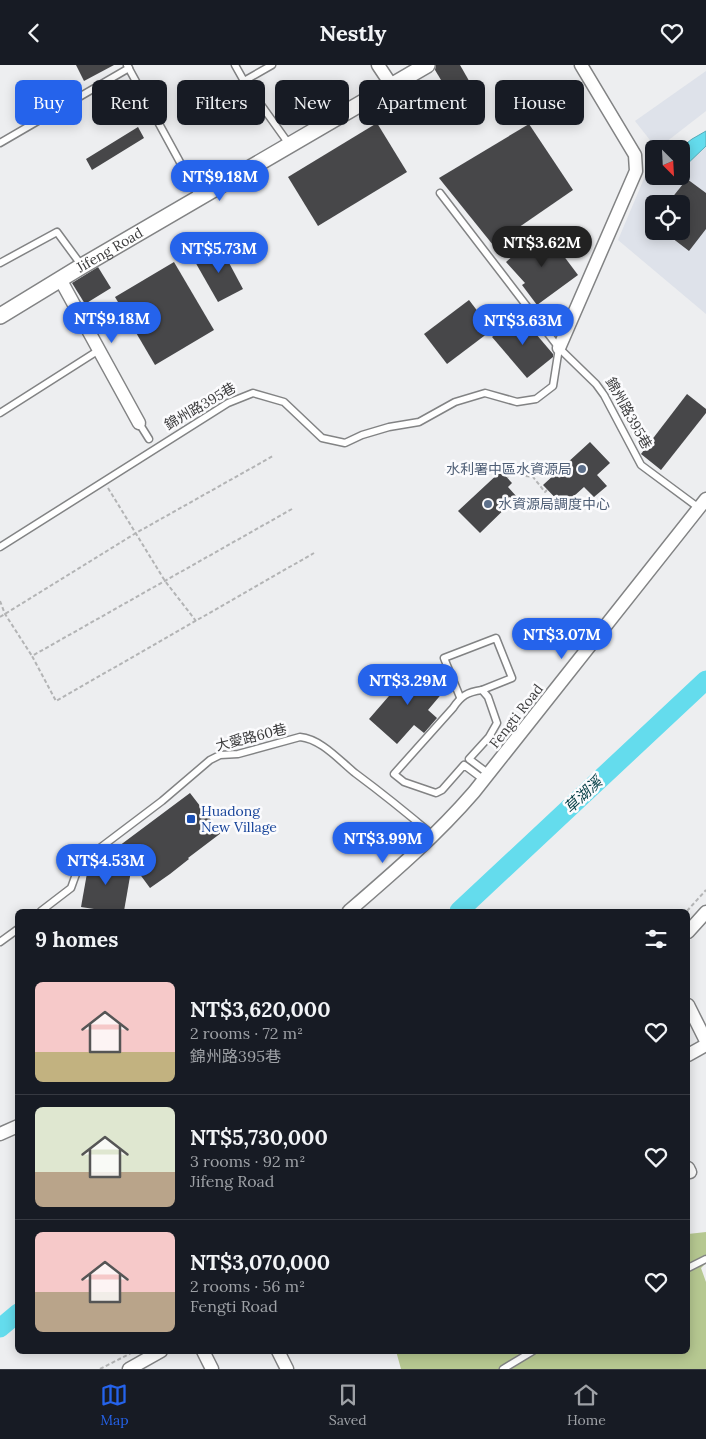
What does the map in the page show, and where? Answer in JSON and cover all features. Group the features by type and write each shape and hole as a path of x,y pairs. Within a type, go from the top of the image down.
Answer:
{"street":[{"path":"378,65 388,80"},
{"name":"Jifeng Road","path":"402,80 427,65"},
{"name":"錦州路395巷","path":"559,348 636,171 635,155 581,65"},
{"name":"Jifeng Road","path":"0,316 199,197 359,105"},
{"path":"60,279 140,423"},
{"name":"Fengti Road","path":"351,909 434,836 486,777 703,503"},
{"path":"690,930 706,912"},
{"path":"690,1009 706,1041"},
{"path":"690,1054 706,1045"},
{"path":"0,1135 15,1128"},
{"path":"135,1368 156,1354"},
{"path":"204,1354 212,1369"},
{"path":"280,1354 287,1369"}],"lane":[{"path":"235,65 243,80"},
{"path":"246,80 272,65"},
{"path":"0,143 128,67 199,197"},
{"path":"265,110 289,144"},
{"name":"錦州路395巷","path":"440,193 559,348 600,389 641,465 703,503"},
{"path":"0,263 57,232 82,266"},
{"name":"錦州路395巷","path":"0,547 228,403 253,393 284,402 322,439 345,443 362,435 389,427 420,422 455,402 485,393 517,401 536,399 554,386 559,348"},
{"path":"0,413 99,350"},
{"path":"140,423 149,439"},
{"path":"460,697 444,658 496,638 512,678 460,697 453,708 394,774 404,782 436,793 442,790 464,765 486,777"},
{"path":"482,690 488,697 498,723 470,759 486,777"},
{"name":"大愛路60巷","path":"44,909 71,888 80,863 162,801 210,760 220,755 238,754 300,737 306,737 318,744 375,786 434,836"},
{"path":"0,943 15,931"},
{"path":"690,1267 706,1259"},
{"path":"503,1369 528,1354"}],"path":[{"path":"0,617 136,533 274,456"},
{"path":"507,477 512,474 533,477 546,492 548,490"},
{"path":"108,488 165,581 196,621"},
{"path":"32,656 292,509"},
{"path":"0,601 5,614 32,656 56,701 314,553"},
{"path":"689,909 706,891"},
{"path":"100,1369 129,1354"}],"shaded area":[{"path":"706,71 706,111 669,140 650,140 635,121"},
{"path":"706,131 706,314 618,240 645,176 645,185 690,185 690,140"}],"green space":[{"path":"706,1232 706,1263 701,1268 706,1282 706,1369 401,1369 397,1354 690,1354 690,1234"}],"water":[{"path":"706,131 706,146 690,161 690,141"}],"building":[{"path":"76,65 114,65 84,81"},
{"path":"436,65 460,65 469,80 441,80 435,70"},
{"path":"374,125 378,125 407,172 318,226 288,177"},
{"path":"530,125 573,190 493,245 439,178"},
{"path":"138,127 144,138 92,170 86,159"},
{"path":"690,181 706,193 706,229 689,251 675,240 690,240 690,195 674,195 682,185 690,185"},
{"path":"541,231 578,275 537,305 522,285 525,283 506,262"},
{"path":"220,246 243,289 218,302 194,260"},
{"path":"174,262 214,330 155,365 115,297"},
{"path":"98,267 111,288 85,304 72,283"},
{"path":"469,300 492,330 447,364 424,334"},
{"path":"519,314 553,354 553,357 527,378 492,337"},
{"path":"687,394 706,409 706,413 661,470 641,454"},
{"name":"水利署中區水資源局","path":"590,442 610,463 597,475 607,486 594,497 584,487 563,506 543,485"},
{"name":"水資源局調度中心","path":"501,471 512,483 508,487 517,497 480,533 458,511"},
{"path":"415,666 444,691 428,710 437,718 424,733 414,725 397,744 369,719"},
{"path":"190,793 221,833 150,888 119,846"},
{"path":"94,859 132,865 124,909 81,907 89,862"}],"waterway":[{"name":"草湖溪","path":"461,909 706,680"},
{"name":"草湖溪","path":"0,1328 15,1316"}],"place":[{"name":"水利署中區水資源局","path":"582,469"},
{"name":"水資源局調度中心","path":"488,504"},
{"name":"Huadong New Village","path":"191,819"}]}
